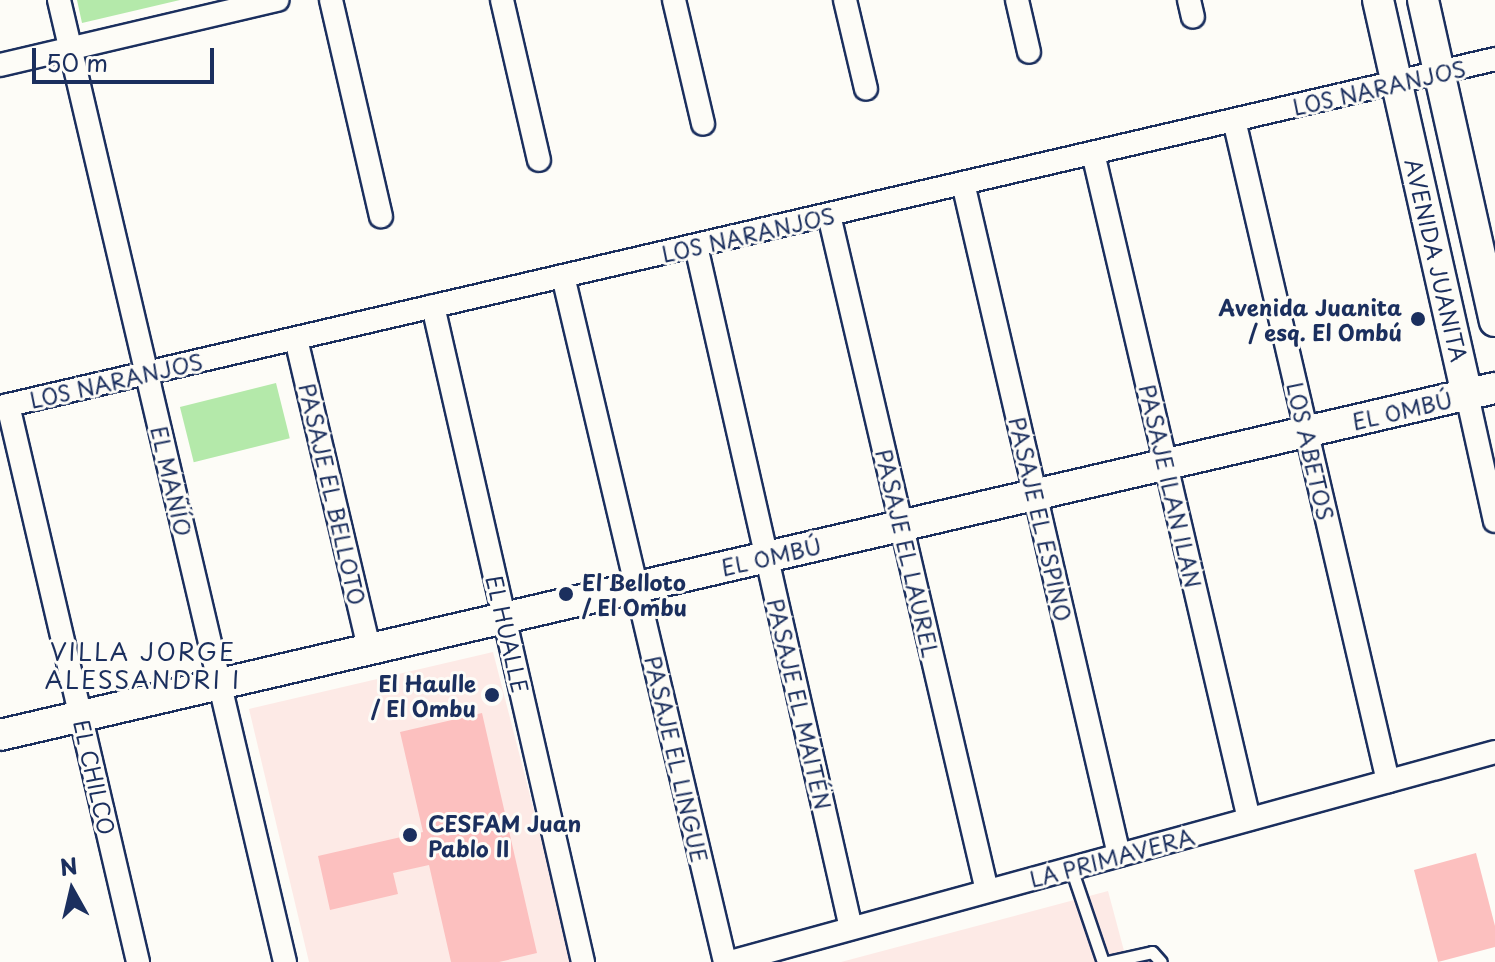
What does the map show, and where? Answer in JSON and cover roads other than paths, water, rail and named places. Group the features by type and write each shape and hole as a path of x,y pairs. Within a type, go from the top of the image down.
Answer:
{"street":[{"name":"EL MAÑÍO","path":"59,0 285,962"},
{"path":"0,65 277,0"},
{"path":"331,0 381,216"},
{"path":"502,0 539,160"},
{"path":"674,0 703,124"},
{"path":"845,0 866,89"},
{"path":"1017,0 1029,52"},
{"name":"AVENIDA JUANITA","path":"1378,0 1397,82 1481,392 1495,521"},
{"name":"AVENIDA JUANITA","path":"1423,0 1495,321"},
{"name":"LOS NARANJOS","path":"4,406 1495,59"},
{"name":"LOS ABETOS","path":"1234,120 1388,781"},
{"name":"PASAJE ILAN ILAN","path":"1093,153 1249,819"},
{"name":"PASAJE EL ESPINO","path":"963,183 1119,855"},
{"name":"PASAJE EL LAUREL","path":"829,215 987,891"},
{"name":"PASAJE EL MAITÉN","path":"696,246 851,928"},
{"name":"PASAJE EL LINGUE","path":"563,276 727,962"},
{"name":"EL HUALLE","path":"433,306 583,962"},
{"name":"PASAJE EL BELLOTO","path":"296,339 369,649"},
{"name":"EL OMBÚ","path":"0,735 1481,392"},
{"name":"EL CHILCO","path":"4,406 138,962"},
{"name":"LA PRIMAVERA","path":"727,962 1495,752"}],"lane":[{"path":"1071,868 1105,962 1152,952 1161,962"}],"place":[{"name":"Avenida Juanita / esq. El Ombú","path":"1418,319"},
{"name":"El Belloto / El Ombu","path":"566,594"},
{"name":"El Haulle / El Ombu","path":"492,695"},
{"name":"CESFAM Juan Pablo II","path":"410,835"}],"district":[{"name":"VILLA JORGE ALESSANDRI I","path":"143,666"}]}
